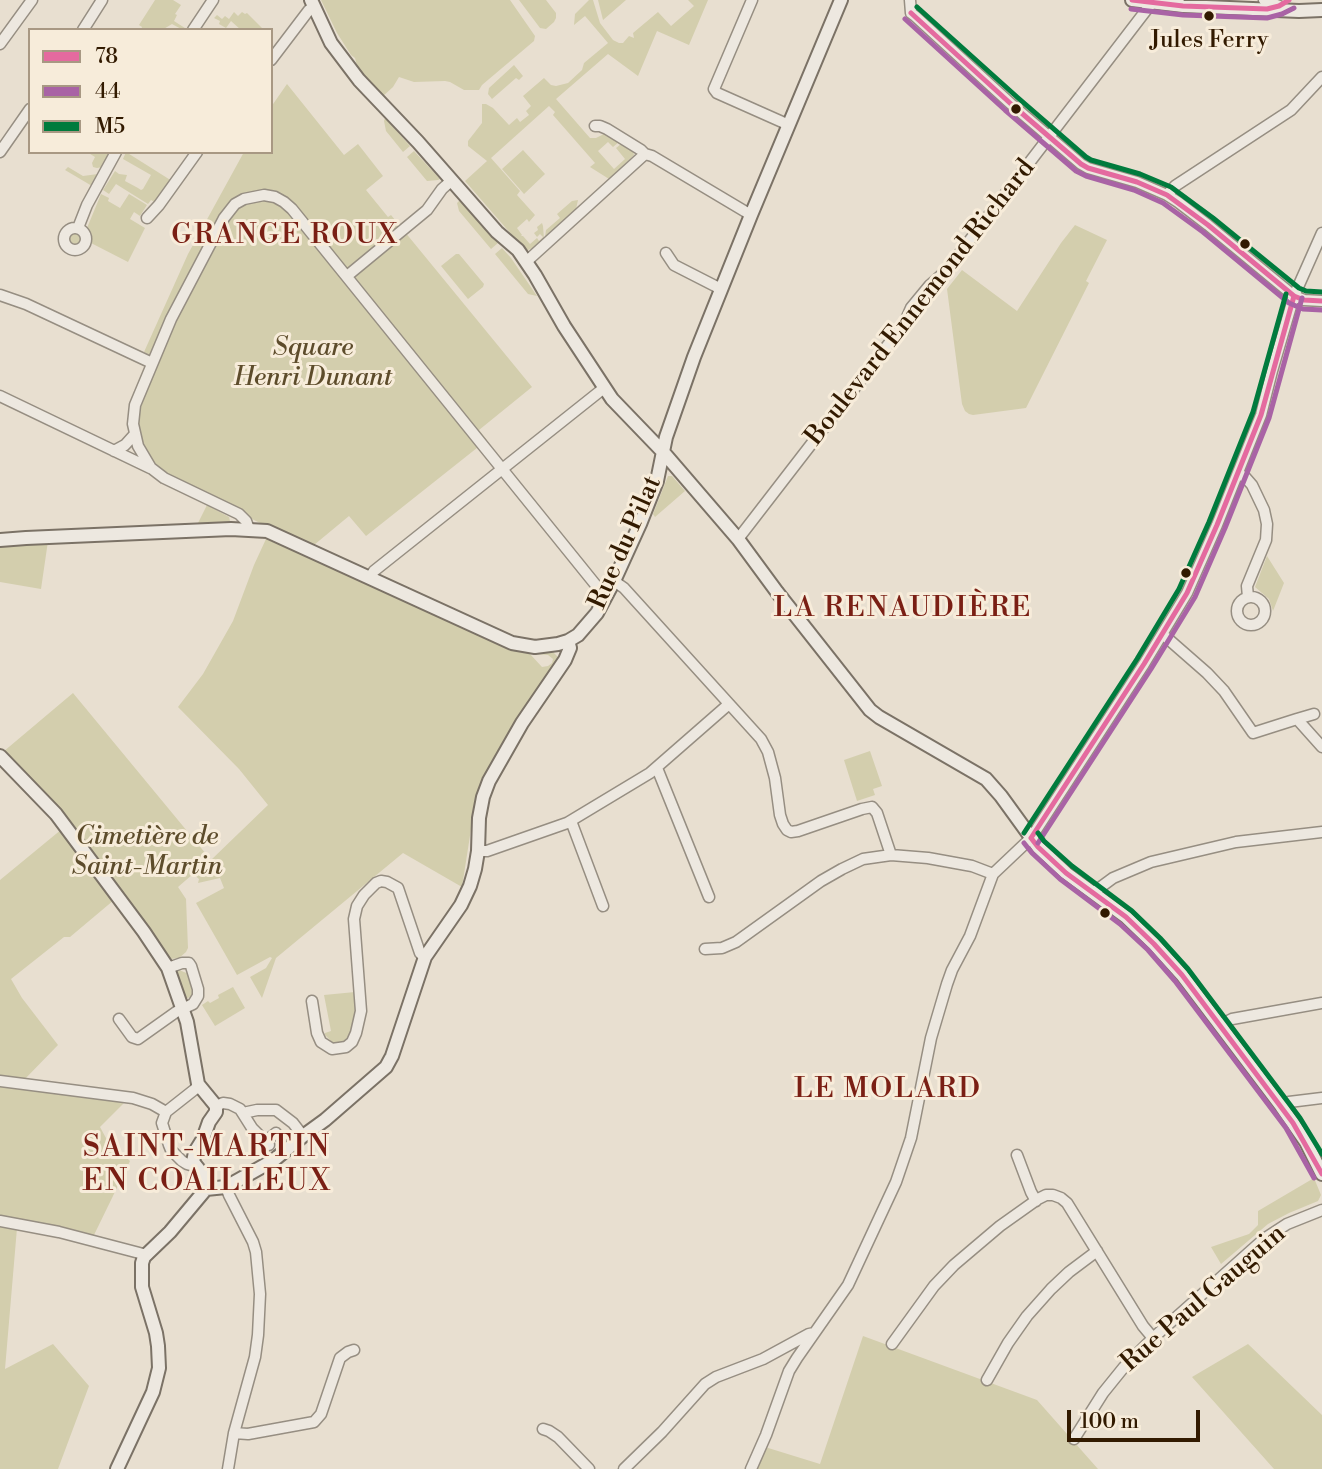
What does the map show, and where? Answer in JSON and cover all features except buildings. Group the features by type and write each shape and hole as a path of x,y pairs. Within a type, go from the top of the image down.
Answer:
{"street":[{"path":"1,40 32,0"},
{"path":"84,28 102,0"},
{"path":"194,28 213,0"},
{"path":"752,0 714,89 717,93 789,125"},
{"name":"Rue du Pilat","path":"568,641 587,625 614,581 652,495 676,406 751,215 841,0"},
{"path":"910,0 911,13 1081,164 1167,195 1294,296 1304,300 1322,301"},
{"path":"1132,0 1212,7 1275,4 1298,11 1322,8"},
{"path":"1212,7 1235,5 1246,0"},
{"path":"1303,0 1322,8"},
{"name":"Boulevard Ennemond Richard","path":"738,539 904,324 911,308 929,285 947,270 1153,1"},
{"path":"273,57 312,4"},
{"path":"312,4 331,43 359,80 497,232 515,247 541,284 604,388 738,539 870,710 986,779 1038,848 1126,917 1154,944 1182,975 1281,1106 1306,1142 1322,1174"},
{"path":"1167,195 1175,186 1292,110 1322,77"},
{"path":"0,152 28,112"},
{"path":"595,126 607,129 751,215"},
{"path":"78,228 87,205 115,154"},
{"path":"147,218 196,154"},
{"path":"526,262 645,154"},
{"path":"347,276 428,210 451,181"},
{"path":"151,468 134,435 133,424 135,405 152,363 190,281 224,218 235,204 244,199 264,195 275,197 292,209 599,588 607,593"},
{"path":"751,1469 789,1371 848,1285 896,1182 911,1138 930,1038 947,984 970,936 993,874 1031,838 1166,630 1199,567 1264,405 1294,296 1322,233"},
{"path":"666,253 674,265 721,289"},
{"path":"0,295 26,304 152,363"},
{"path":"370,577 374,571 604,388"},
{"path":"0,396 151,468 164,478 239,514 249,529"},
{"path":"114,451 125,445 134,435"},
{"path":"1238,474 1252,485 1264,510 1267,524 1266,540 1247,586 1248,597"},
{"path":"0,540 249,529 267,531 512,643 536,647 568,641 570,648 489,781 479,818 478,851 470,886 461,905 425,957 386,1067 274,1160 226,1187 206,1189 146,1255 142,1263 141,1279 156,1333 159,1358 157,1379 145,1412 117,1469"},
{"path":"614,581 624,588 766,746 775,778 780,815 787,830 798,831 872,807 877,813 891,855"},
{"path":"1167,638 1224,691 1253,733 1314,714"},
{"path":"478,851 557,828 571,821 644,778 729,704"},
{"path":"1297,719 1322,747"},
{"path":"0,756 56,814 168,968 191,1039 199,1086 216,1106 216,1112 195,1152 192,1161 194,1166"},
{"path":"657,768 709,897"},
{"path":"571,821 603,906"},
{"path":"1094,892 1114,878 1151,862 1228,844 1322,832"},
{"path":"705,949 722,948 736,942 821,881 853,863 891,855 954,862 993,874"},
{"path":"312,1001 321,1042 332,1049 352,1042 360,1011 354,919 357,906 364,895 381,881 387,881 398,888 420,953 425,957"},
{"path":"119,1019 132,1037 138,1038 193,1004 198,996 189,963 168,968"},
{"path":"1220,1025 1232,1019 1322,1003"},
{"path":"0,1081 133,1098 166,1112"},
{"path":"199,1086 166,1112 162,1123 169,1146 180,1160 201,1171 205,1177 206,1189"},
{"path":"1281,1106 1289,1102 1322,1098"},
{"path":"216,1106 223,1103 240,1109 252,1128 267,1143 276,1133"},
{"path":"243,1113 269,1109 279,1112 293,1123 303,1136"},
{"path":"1017,1155 1036,1201"},
{"path":"226,1187 253,1242 260,1294 254,1357 234,1433 228,1469"},
{"path":"892,1344 934,1286 954,1265 1000,1226 1046,1195 1061,1198 1067,1203 1153,1338"},
{"name":"Rue Paul Gauguin","path":"1074,1439 1103,1393 1153,1338 1264,1239 1287,1224 1322,1210"},
{"path":"0,1221 59,1232 146,1255"},
{"path":"986,1380 1027,1316 1069,1272 1097,1251"},
{"path":"624,1469 705,1384 814,1333"},
{"path":"234,1433 248,1434 314,1422 321,1414 340,1359 354,1350"},
{"path":"543,1429 558,1437 589,1469"}],"green space":[{"path":"155,0 173,0 181,5 174,21 185,28 172,24 165,28 142,28 139,25"},
{"path":"321,0 510,0 535,36 534,41 479,90 464,90 445,81 414,82 399,77 382,97 357,66"},
{"path":"519,0 546,0 556,13 554,22 546,29 540,28"},
{"path":"589,0 593,0 600,23 613,40 623,43 629,36 634,38 633,33 658,12 671,26 694,6 688,0 708,0 689,45 657,31 638,76 608,54 556,99 590,138 604,134 619,142 613,147 608,142 598,151 614,169 625,159 616,148 621,144 633,151 634,155 609,179 590,167 595,163 553,115 555,112 549,106 491,158 520,191 517,195 535,215 529,222 527,219 517,228 521,236 530,244 537,238 539,241 543,237 540,234 537,237 534,233 542,223 544,239 533,248 525,250 465,181 487,161 468,146 468,141 482,123 482,104 493,108 509,125 517,118 520,122 529,115 526,111 531,106 523,96 544,78 551,85 568,83 582,70 584,63 608,43 585,16 574,25 575,14"},
{"path":"598,0 626,0 603,20"},
{"path":"234,12 238,16 242,12 247,13 262,28 239,28 231,21 226,28 214,18 217,15 222,19 225,16 229,19"},
{"path":"514,65 523,76 519,80 516,78 492,99 488,94 489,88"},
{"name":"Square Henri Dunant","path":"287,84 344,155 358,144 383,176 366,190 388,217 391,215 532,387 479,430 487,440 366,536 349,516 314,545 268,527 168,477 145,454 136,428 140,400 158,359 144,352 188,254 243,154 273,154 273,104"},
{"path":"385,118 410,146 403,152 386,131"},
{"path":"523,150 545,174 524,194 502,169"},
{"path":"414,151 440,179 427,181 407,157"},
{"path":"90,154 109,154 103,167 93,167 95,157"},
{"path":"125,154 129,154 172,181 156,203 151,200 148,204 116,184 109,194 103,190 115,171 127,175 125,181 143,189 151,175 123,159"},
{"path":"68,167 83,176 98,174 92,186 65,170"},
{"path":"101,194 120,208 129,194 147,205 140,216 134,212 130,219 145,228 128,262 91,243 87,228"},
{"path":"460,200 498,243 491,249 459,211 457,203"},
{"path":"578,200 576,209 545,237 546,230 560,218 557,214 572,201"},
{"path":"1075,225 1107,240 1086,281 1089,283 1026,408 969,414 962,404 947,289 962,270 1017,311"},
{"path":"75,231 83,239 75,247 67,239"},
{"path":"502,248 537,296 528,294 495,254"},
{"path":"459,254 484,284 468,299 441,266"},
{"path":"668,476 672,476 685,491 655,517 653,514"},
{"path":"207,505 229,517 230,521 227,524 197,525"},
{"name":"Cimetière de Saint-Martin","path":"266,539 414,603 490,641 530,654 542,667 548,666 553,659 548,655 536,654 537,652 552,651 558,657 487,771 476,797 462,887 403,853 276,958 262,998 250,977 266,968 272,958 237,975 196,903 224,888 220,878 198,883 199,879 193,874 178,887 186,899 188,948 179,958 171,959 3,752 73,693 211,860 268,805 239,769 178,707 203,674 233,621"},
{"path":"48,541 41,589 0,582 0,545"},
{"path":"1267,556 1284,583 1273,611 1269,599 1255,587"},
{"path":"870,751 882,786 873,789 875,795 857,801 844,760"},
{"path":"62,829 114,900 70,937 64,937 11,979 58,1045 23,1081 0,1078 0,880"},
{"path":"179,970 189,974 191,980 192,995 188,998 184,998 175,972"},
{"path":"233,987 245,1008 215,1026 202,1005 219,998 218,995"},
{"path":"355,992 357,1013 352,1034 343,1042 333,1043 325,1035 331,1031 324,995"},
{"path":"0,1085 127,1100 100,1127 106,1138 130,1161 94,1235 0,1217"},
{"path":"1314,1178 1321,1195 1318,1201 1268,1224 1221,1264 1211,1247 1249,1234 1258,1225 1258,1211"},
{"path":"0,1226 17,1228 5,1369 53,1344 89,1386 58,1469 0,1469"},
{"path":"863,1336 1037,1400 1098,1469 747,1469 765,1447 820,1464"},
{"path":"1248,1344 1322,1415 1322,1469 1274,1469 1192,1377"}],"transit line":[{"name":"78","path":"1132,0 1183,6 1267,9 1289,0"},
{"name":"M5","path":"917,7 1086,157 1171,187 1299,288 1322,292"},
{"name":"44","path":"1131,9 1183,15 1267,18 1294,8"},
{"name":"78","path":"911,13 1081,164 1167,195 1294,296 1304,300 1322,301"},
{"name":"44","path":"905,19 1076,171 1134,190 1163,203 1203,232 1289,303 1303,309 1322,310"},
{"name":"M5","path":"1024,833 1179,589 1253,412 1286,294"},
{"name":"78","path":"1031,838 1187,593 1261,415 1294,296"},
{"name":"44","path":"1038,843 1195,597 1269,418 1302,298"},
{"name":"M5","path":"1038,833 1072,866 1132,911 1188,969 1300,1118 1322,1154"},
{"name":"78","path":"1031,838 1066,873 1126,917 1182,975 1293,1123 1322,1174"},
{"name":"44","path":"1024,843 1060,879 1120,924 1175,981 1286,1128 1314,1178"}],"place":[{"name":"Jules Ferry","path":"1209,16"}],"district":[{"name":"GRANGE ROUX","path":"285,236"},
{"name":"LA RENAUDIÈRE","path":"903,609"},
{"name":"LE MOLARD","path":"888,1090"},
{"name":"SAINT-MARTIN EN COAILLEUX","path":"207,1166"}]}
